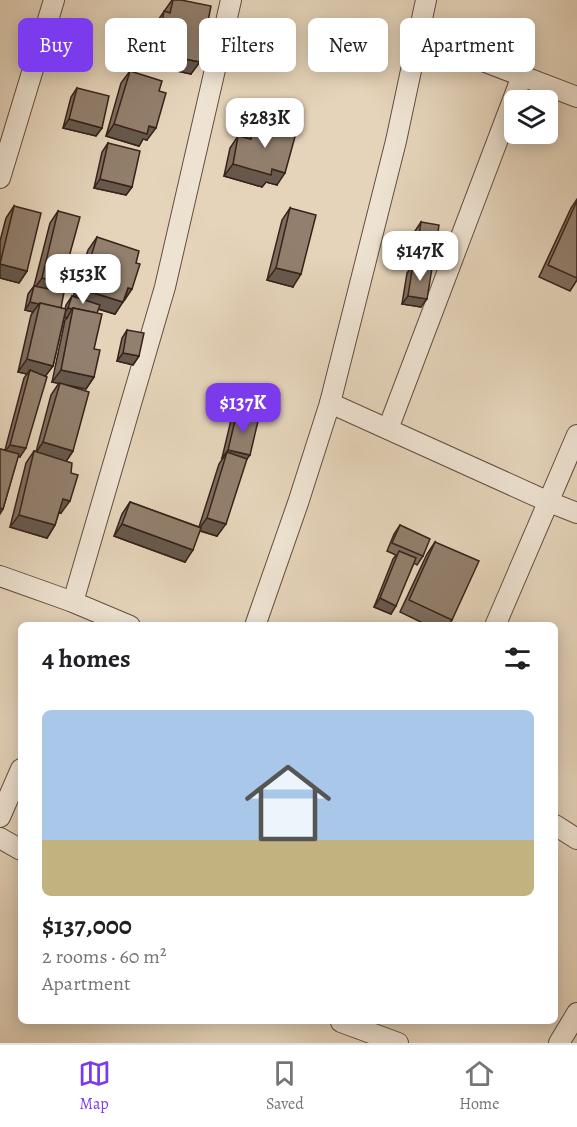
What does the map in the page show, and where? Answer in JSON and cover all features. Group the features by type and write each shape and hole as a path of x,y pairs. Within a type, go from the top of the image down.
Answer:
{"street":[{"path":"0,178 54,0"},
{"path":"73,602 165,287 231,0"},
{"path":"423,18 426,0"},
{"path":"256,622 330,403 412,72"},
{"path":"512,72 577,97"},
{"path":"388,429 522,76"},
{"path":"330,403 577,513"},
{"path":"497,622 577,435"},
{"path":"0,576 73,602 88,618 109,622"},
{"path":"0,817 18,777"},
{"path":"558,827 577,839"},
{"path":"0,838 18,848"},
{"path":"559,1043 577,1013"},
{"path":"346,1024 398,1043"}],"building":[{"path":"173,0 211,6 209,18 199,18 199,62 187,59 187,18 163,18 164,11 170,13"},
{"path":"130,72 162,81 159,91 166,93 156,128 149,126 147,134 114,124"},
{"path":"77,88 109,96 102,128 69,119"},
{"path":"256,122 296,133 285,173 272,169 271,175 233,164 238,136 251,139"},
{"path":"108,143 140,151 132,187 100,179"},
{"path":"577,201 577,278 548,265"},
{"path":"14,206 41,213 27,271 0,264"},
{"path":"290,208 316,215 301,274 276,268"},
{"path":"58,211 80,217 69,257 73,258 67,284 42,278"},
{"path":"421,222 439,225 433,264 415,262"},
{"path":"97,237 139,251 136,263 140,264 132,289 128,288 123,302 81,289"},
{"path":"413,264 432,268 427,299 408,296"},
{"path":"34,286 64,292 61,308 30,302"},
{"path":"72,296 100,305 97,313 68,308"},
{"path":"40,303 66,309 53,366 27,359"},
{"path":"73,308 102,314 94,349 100,350 94,377 61,370"},
{"path":"127,330 144,333 139,356 123,353"},
{"path":"30,370 47,377 26,448 10,445"},
{"path":"60,383 89,392 73,451 43,442"},
{"path":"237,412 259,417 250,455 228,450"},
{"path":"0,449 19,454 3,509 0,508"},
{"path":"34,451 72,463 71,473 78,475 70,501 63,499 55,525 19,515"},
{"path":"227,452 247,459 226,524 207,518"},
{"path":"130,502 201,528 193,550 122,524"},
{"path":"400,525 430,539 423,556 392,543"},
{"path":"435,542 479,561 452,620 409,600"},
{"path":"399,551 416,558 396,606 380,598"}]}
